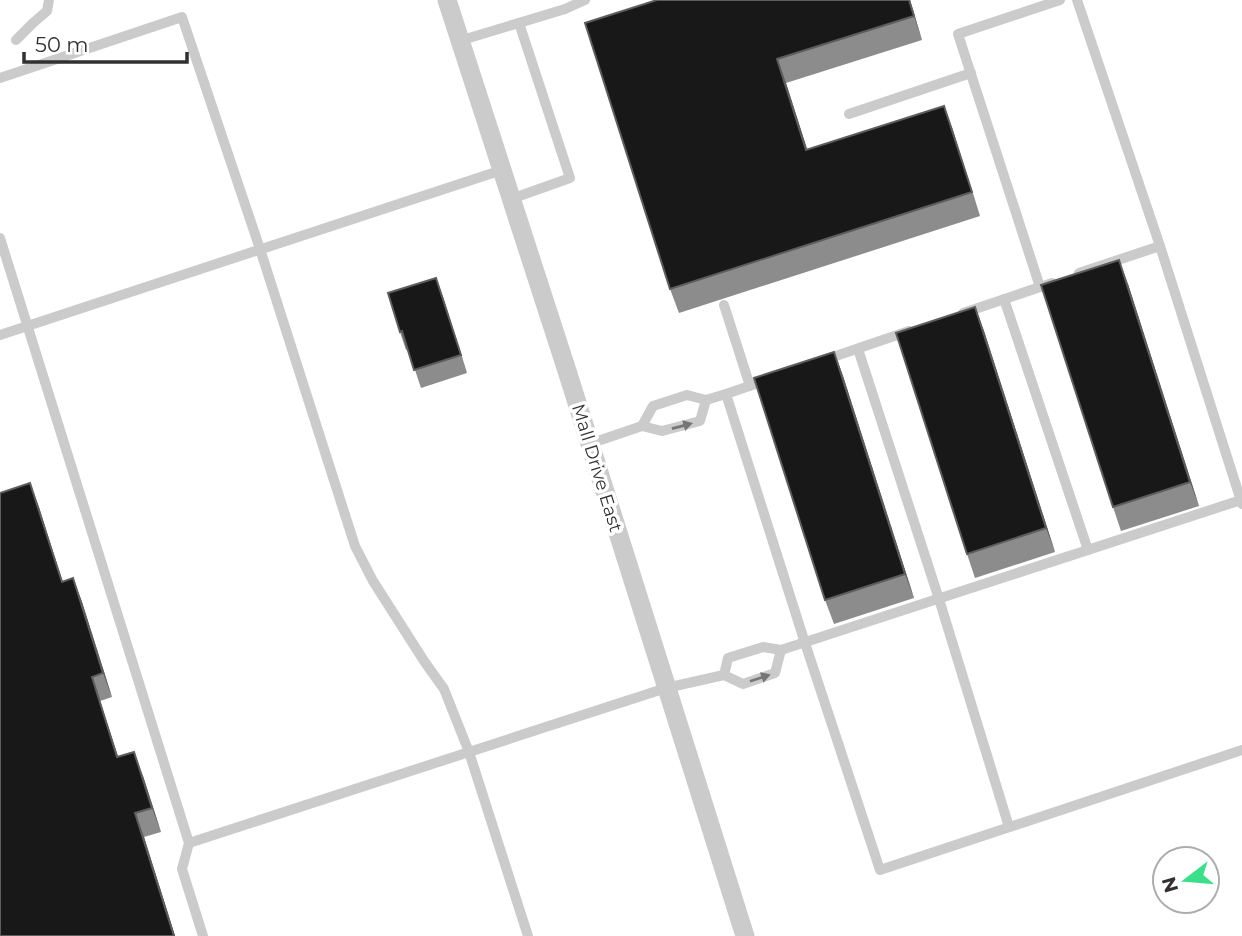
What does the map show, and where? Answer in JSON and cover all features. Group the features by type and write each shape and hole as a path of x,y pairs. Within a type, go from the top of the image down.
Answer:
{"street":[{"name":"Mall Drive East","path":"447,0 744,936"}],"lane":[{"path":"16,40 47,11 49,0"},
{"path":"459,42 565,9 585,0"},
{"path":"1040,287 958,34 1060,0"},
{"path":"724,675 728,658 762,647 781,650 1241,502 1160,246 1077,0"},
{"path":"0,78 182,17 355,546 373,581 444,688 469,752 528,936"},
{"path":"511,199 570,178 519,23"},
{"path":"849,114 971,73"},
{"path":"0,335 502,170"},
{"path":"0,238 190,843 182,869 203,936"},
{"path":"955,316 1160,246"},
{"path":"1004,299 1088,550"},
{"path":"723,305 750,386"},
{"path":"810,365 919,328"},
{"path":"858,349 1009,827"},
{"path":"642,426 653,406 687,395 706,400 774,377"},
{"path":"726,394 804,643 880,870 1242,750"},
{"path":"589,444 642,426 662,431 700,421 706,400"},
{"path":"190,843 666,688 724,675 743,684 775,673 781,650"}],"building":[{"path":"657,0 909,0 914,16 777,59 806,150 944,106 972,192 670,289 585,23"},
{"path":"1119,260 1190,482 1113,507 1041,285"},
{"path":"436,278 461,355 414,370 388,293"},
{"path":"975,307 1046,528 967,554 896,333"},
{"path":"834,352 905,574 825,600 754,378"},
{"path":"30,483 62,582 73,578 103,673 92,677 117,757 134,752 152,808 135,813 174,936 0,936 0,493"}]}
